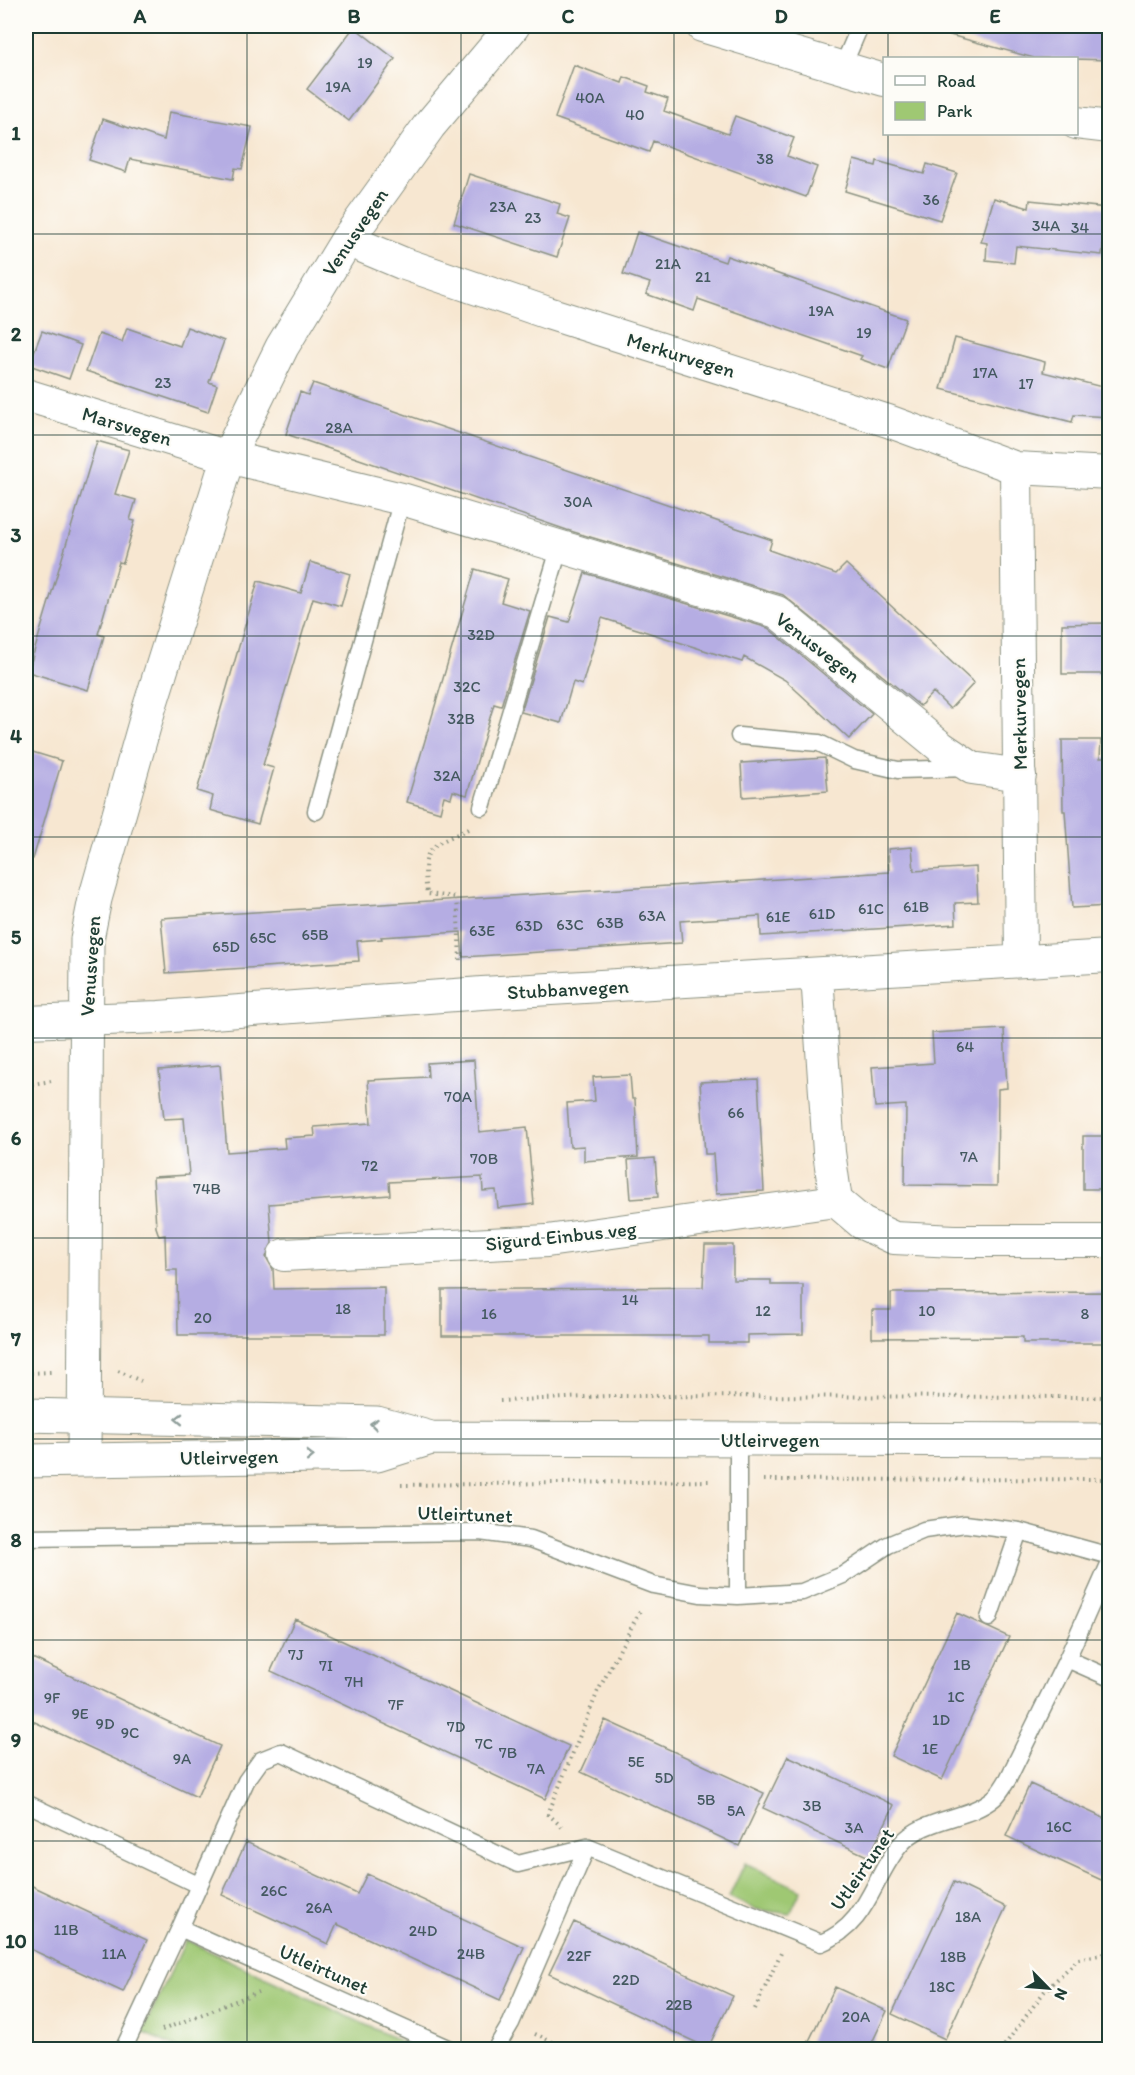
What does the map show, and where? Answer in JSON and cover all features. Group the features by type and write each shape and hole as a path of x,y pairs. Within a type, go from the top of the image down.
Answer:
{"street":[{"name":"Venusvegen","path":"84,1459 87,939 95,899 149,709 228,457 282,347 347,240 429,126 513,26"},
{"path":"702,26 883,79"},
{"path":"1078,123 1110,127"},
{"name":"Merkurvegen","path":"347,240 402,263 548,313 888,421 1016,468 1110,473"},
{"name":"Marsvegen","path":"26,394 228,457"},
{"name":"Venusvegen","path":"228,457 402,499 777,612 942,748 972,768 992,773 1020,775"},
{"name":"Merkurvegen","path":"1016,468 1021,960"},
{"name":"Stubbanvegen","path":"26,1022 159,1017 462,995 1110,956"},
{"path":"817,975 829,1152 836,1201 862,1223 894,1238 955,1241 1110,1241"},
{"name":"Sigurd Einbus veg","path":"284,1255 547,1241 836,1201"},
{"name":"Utleirvegen","path":"26,1415 377,1424 431,1438 1110,1440"},
{"name":"Utleirvegen","path":"26,1461 377,1455 431,1438"}],"lane":[{"path":"842,68 860,26"},
{"path":"316,812 402,499"},
{"path":"482,807 560,546"},
{"path":"739,736 819,743 854,760 898,770 972,768"},
{"path":"738,1440 738,1596"},
{"name":"Utleirtunet","path":"26,1538 480,1532 531,1539 654,1585 700,1594 738,1596 802,1592 843,1575 888,1545 924,1530 965,1524 1019,1531 1110,1556"},
{"path":"989,1618 1019,1531"},
{"name":"Utleirtunet","path":"586,1847 821,1943 840,1936 868,1902 900,1845 920,1829 982,1806 996,1797 1008,1779 1067,1659 1110,1562"},
{"path":"1067,1659 1110,1678"},
{"path":"124,2047 246,1781 261,1760 281,1752 518,1864 586,1847"},
{"path":"26,1803 198,1885"},
{"path":"495,2049 511,2023 586,1847"},
{"name":"Utleirtunet","path":"180,1928 452,2049"}],"path":[{"path":"462,995 458,897 427,894 427,857 431,847 473,827 482,807"},
{"path":"26,1085 60,1080"},
{"path":"123,1372 150,1386"},
{"path":"26,1376 30,1373"},
{"path":"496,1401 609,1396 1110,1397"},
{"path":"394,1486 1110,1479"},
{"path":"586,1847 548,1814 598,1691 654,1585"},
{"path":"755,2009 791,1930"},
{"path":"1001,2049 1044,1992 1078,1959 1110,1953"},
{"path":"124,2047 292,1978"},
{"path":"511,2023 570,2049"}],"green space":[{"path":"745,1863 801,1890 790,1914 754,1909 729,1897"},
{"path":"186,1940 417,2049 179,2049 142,2032"}],"building":[{"path":"947,26 1110,26 1110,60 1030,57 946,34"},
{"path":"354,27 395,59 349,121 307,89"},
{"path":"574,65 622,83 624,77 649,86 647,92 668,99 664,111 728,134 735,116 794,138 787,156 817,167 806,197 653,141 649,152 555,118"},
{"path":"169,112 252,127 242,169 235,168 233,179 130,159 126,172 89,160 103,119 164,140"},
{"path":"854,160 876,166 877,161 924,174 927,164 957,173 940,220 845,191"},
{"path":"469,174 560,204 557,214 570,218 557,257 454,223"},
{"path":"994,198 1029,208 1030,200 1107,208 1102,255 1016,246 1014,263 986,260 987,243 981,242"},
{"path":"637,232 725,262 727,256 906,319 888,369 860,359 862,356 698,299 694,311 646,294 650,283 623,274"},
{"path":"187,327 224,341 209,382 217,385 208,412 86,371 99,334 122,342 127,328 180,346"},
{"path":"42,331 81,345 69,379 29,365"},
{"path":"955,338 1045,362 1043,372 1110,389 1110,417 1074,415 1072,422 941,389"},
{"path":"313,383 772,540 769,550 836,574 846,564 974,683 950,709 933,692 920,706 783,595 567,530 286,434 300,392 308,395"},
{"path":"97,441 129,450 115,494 136,500 130,520 135,521 123,563 119,562 98,634 104,636 88,690 28,672"},
{"path":"310,562 350,574 341,606 313,598 263,765 274,768 258,824 210,810 213,796 197,791 258,581 301,593"},
{"path":"475,569 508,579 501,602 530,611 501,706 494,704 467,795 453,791 451,798 444,796 440,812 407,802"},
{"path":"585,573 768,628 872,714 849,739 785,680 744,657 742,662 602,618 582,685 573,682 561,723 521,712 550,617 569,622"},
{"path":"1104,623 1105,674 1062,674 1062,624"},
{"path":"1062,740 1101,740 1100,758 1110,758 1110,906 1072,908 1065,811 1063,811"},
{"path":"26,750 62,761 33,859 26,858"},
{"path":"825,758 828,791 743,797 741,763"},
{"path":"912,847 914,871 976,867 978,902 955,903 956,924 761,936 760,916 680,921 682,943 463,957 461,932 381,937 382,939 357,941 359,961 166,973 161,918 889,872 888,849"},
{"path":"1004,1029 1007,1088 998,1089 997,1186 905,1185 906,1105 875,1107 872,1067 934,1063 932,1033"},
{"path":"474,1060 479,1132 527,1127 534,1204 498,1208 496,1190 483,1191 482,1177 389,1182 390,1195 269,1204 272,1243 266,1257 273,1269 274,1289 384,1287 384,1335 178,1335 177,1270 166,1270 165,1235 159,1236 156,1227 153,1177 189,1175 184,1118 164,1119 159,1070 220,1065 227,1152 285,1148 284,1138 315,1136 314,1127 371,1123 368,1080 428,1077 427,1063"},
{"path":"630,1075 632,1099 635,1099 638,1157 584,1161 584,1146 570,1147 567,1103 595,1101 593,1077"},
{"path":"758,1079 764,1191 716,1194 713,1154 705,1154 700,1082"},
{"path":"1083,1136 1110,1136 1110,1189 1083,1189"},
{"path":"655,1158 658,1197 631,1199 628,1160"},
{"path":"705,1245 733,1245 733,1280 771,1280 771,1285 803,1285 803,1334 747,1335 747,1343 709,1343 709,1336 442,1336 442,1290 703,1287"},
{"path":"1110,1292 1110,1343 1023,1343 1023,1337 872,1338 872,1310 891,1310 891,1293"},
{"path":"957,1613 1009,1637 942,1780 891,1756"},
{"path":"295,1619 569,1746 545,1799 271,1671"},
{"path":"26,1655 220,1746 197,1797 26,1718"},
{"path":"605,1720 764,1793 739,1846 581,1772"},
{"path":"788,1756 894,1805 869,1857 763,1808"},
{"path":"1030,1784 1110,1821 1110,1884 1006,1836"},
{"path":"246,1842 357,1894 367,1874 524,1947 500,2000 337,1924 328,1944 222,1895"},
{"path":"954,1882 1006,1907 945,2039 892,2014"},
{"path":"26,1883 147,1940 123,1992 26,1947"},
{"path":"574,1922 733,1996 708,2048 549,1974"},
{"path":"835,1987 887,2011 869,2049 827,2049 809,2041"}]}
